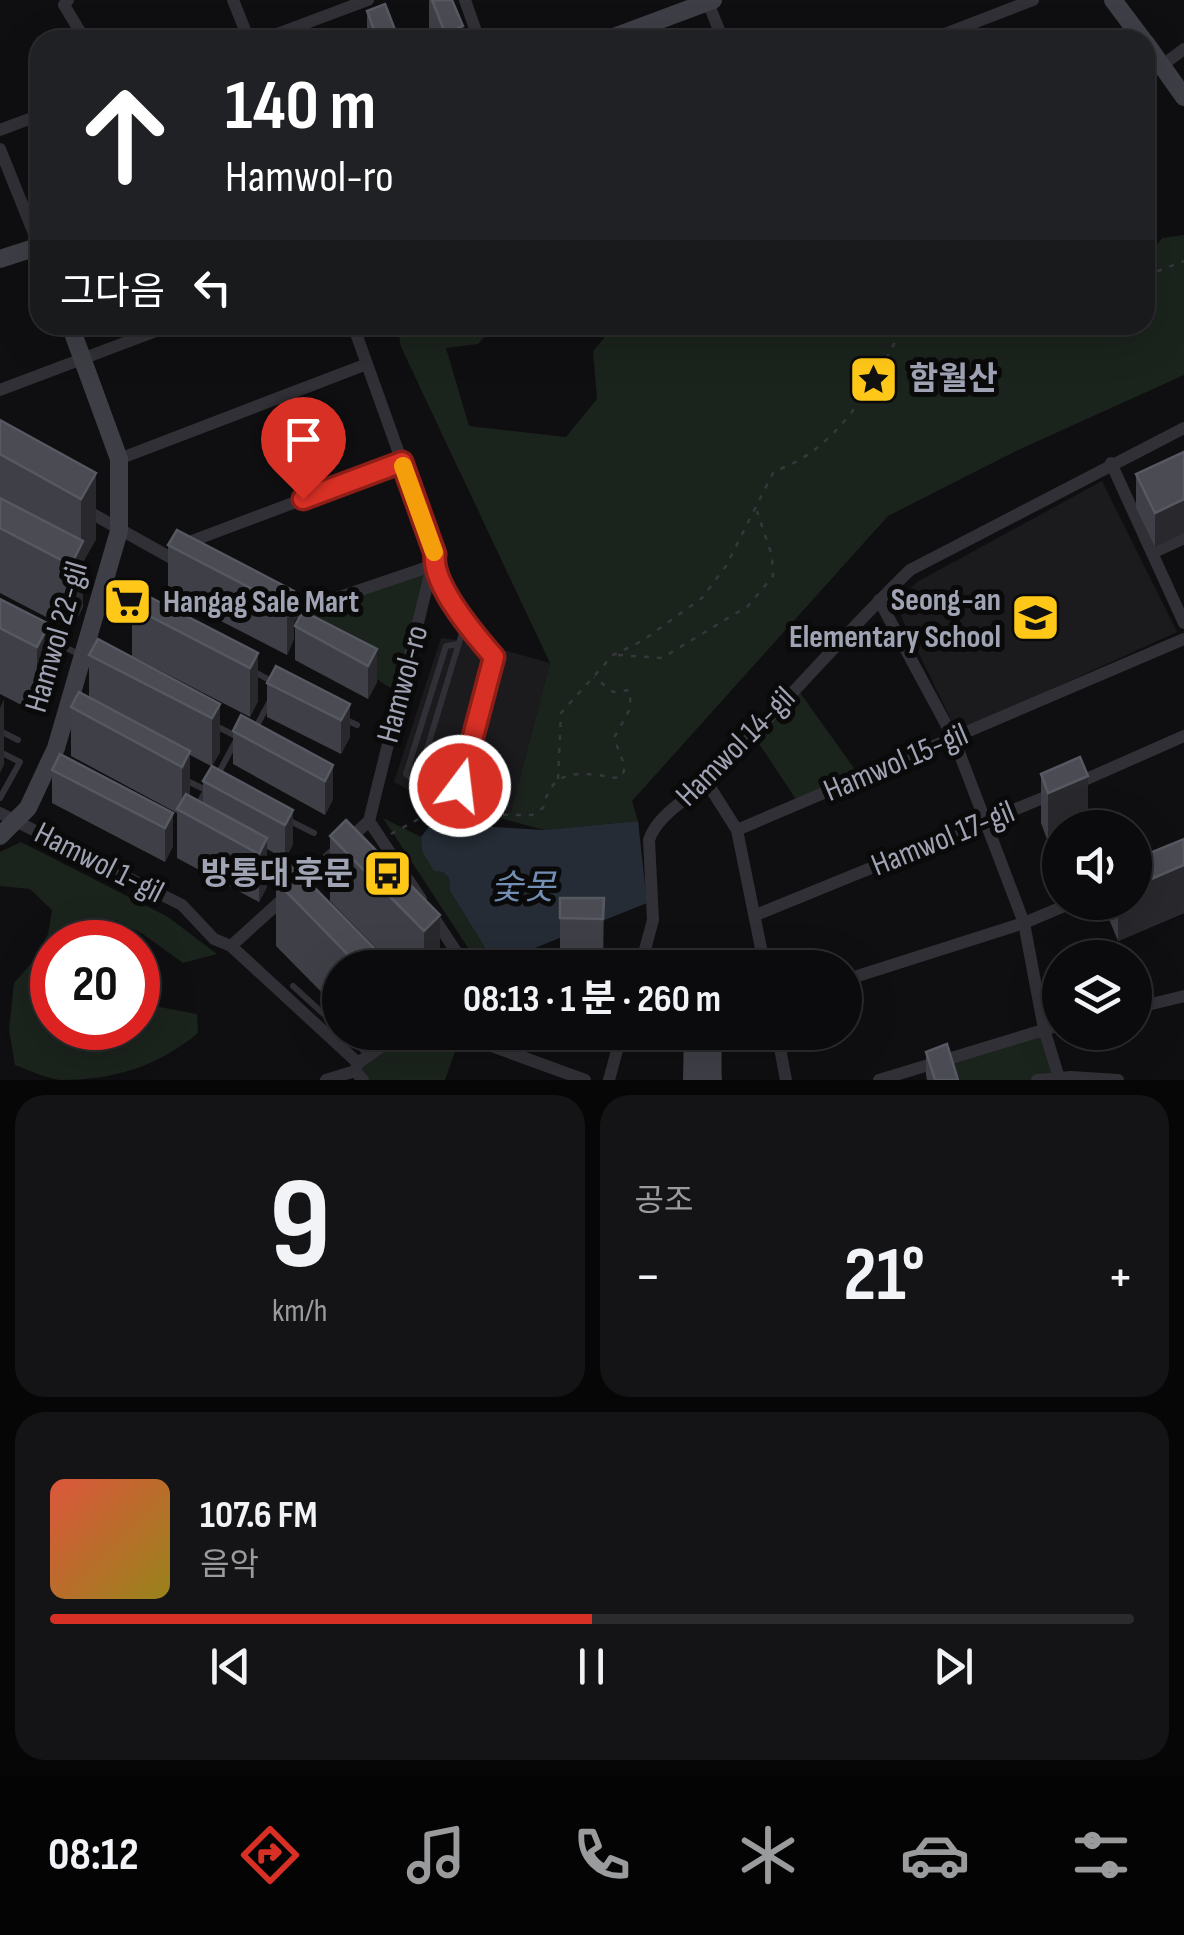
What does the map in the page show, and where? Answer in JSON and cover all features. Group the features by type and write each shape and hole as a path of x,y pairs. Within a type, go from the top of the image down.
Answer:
{"street":[{"path":"68,0 64,5 79,30"},
{"path":"233,0 244,30"},
{"path":"288,30 368,0"},
{"path":"465,0 475,30"},
{"path":"955,30 1033,0"},
{"path":"1113,0 1136,30"},
{"path":"632,30 709,1 719,30"},
{"path":"1164,64 1184,49"},
{"path":"1155,54 1184,97"},
{"path":"0,130 30,119"},
{"path":"0,149 30,222"},
{"path":"0,258 30,250"},
{"name":"Hamwol 22-gil","path":"0,836 8,817 28,808 54,774 56,748 91,661 119,532 119,459 74,335"},
{"path":"0,390 145,335"},
{"name":"Hamwol-ro","path":"357,335 435,554 369,820"},
{"path":"119,459 367,364"},
{"name":"Hamwol 14-gil","path":"644,950 652,920 652,828 706,781 910,570 1184,428"},
{"path":"163,552 402,462"},
{"path":"1111,463 1184,624"},
{"path":"74,503 197,573"},
{"path":"1152,553 1184,538"},
{"path":"265,615 282,619 434,565"},
{"path":"879,600 954,739 1024,923 1042,1018"},
{"name":"Hamwol 15-gil","path":"736,830 1184,639"},
{"name":"Hamwol 17-gil","path":"756,915 1184,736"},
{"path":"706,781 736,830 763,950"},
{"name":"Hamwol 1-gil","path":"8,817 182,905 214,939 231,946 361,1067"},
{"path":"231,946 348,846 369,820 455,950"},
{"path":"862,975 1042,915"},
{"path":"1152,1004 1184,996"},
{"path":"879,1080 1042,1030"},
{"path":"326,1080 361,1067 381,1050"},
{"path":"503,1050 585,1080"},
{"path":"609,1080 617,1050"},
{"path":"780,1050 786,1080"},
{"path":"1051,1050 1060,1078"},
{"path":"1036,1080 1118,1080"}],"lane":[{"path":"434,565 465,623 494,657 460,786 430,789 417,782 465,623"},
{"path":"33,632 91,661"},
{"path":"246,667 279,685 254,730"},
{"path":"326,709 357,725"},
{"path":"203,719 238,737"},
{"path":"192,817 238,737 250,728 269,738"},
{"path":"0,731 18,740"},
{"path":"0,752 20,762 0,798"},
{"path":"172,773 206,790"},
{"path":"212,779 229,788"},
{"path":"280,815 314,834"},
{"path":"246,863 276,879"},
{"path":"294,986 322,1012"}],"path":[{"path":"1155,272 1184,260"},
{"path":"558,779 561,713 613,655 642,641 702,598 726,566 774,471 794,465 816,450 855,410 898,335"},
{"path":"613,655 662,658 748,606 772,576 772,556 756,509"},
{"path":"382,840 428,814 532,814 542,808 548,787 558,779 593,774 622,776 626,767 614,738 631,708 629,690 614,692 592,676"}],"shaded area":[{"path":"1184,235 1184,375 1016,451 888,516 632,801 638,821 544,830 500,818 511,811 550,663 401,347 399,335 486,335 478,344 446,348 469,426 566,437 597,399 593,351 607,335 1155,335 1155,247 1162,238"},
{"name":"Seong-an Elementary School","path":"1102,481 1177,632 957,732 895,604 917,582"},
{"path":"434,565 400,694 282,619"},
{"path":"465,623 496,648 550,663 511,811 500,818 461,815 455,792 423,798 394,782 441,638 457,640"},
{"path":"796,687 861,778 799,804 752,733"},
{"path":"383,818 421,837 422,851 449,878 450,891 486,950 469,950"},
{"path":"21,842 168,917 217,954 183,963 160,946 160,920 50,920 52,910 30,889 0,886 0,852"},
{"path":"30,965 30,1050 160,1050 160,1007 197,1014 198,1033 167,1055 117,1074 60,1080 43,1076 15,1065 9,1030 14,983"},
{"path":"1042,1030 1042,1050 1051,1050 1059,1076 1037,1080 954,1080 948,1059"},
{"path":"377,1050 456,1050 445,1080 363,1080 358,1063"}],"water":[{"name":"숯못","path":"638,821 647,903 530,950 486,950 450,891 449,878 434,871 422,851 421,837 432,823 544,830"}],"building":[{"path":"432,0 452,0 463,26 444,30"},
{"path":"385,4 395,30 374,30 367,11"},
{"path":"0,420 96,473 81,499 0,454"},
{"path":"1184,452 1184,499 1155,513 1136,474"},
{"path":"0,498 83,541 71,565 0,528"},
{"path":"177,530 294,591 287,607 168,545"},
{"path":"140,592 258,653 250,668 132,607"},
{"path":"0,599 49,624 37,647 0,628"},
{"path":"303,611 377,649 368,666 295,626"},
{"path":"98,639 220,704 212,718 89,655"},
{"path":"276,666 350,704 341,720 267,683"},
{"path":"79,692 190,751 182,767 71,707"},
{"path":"241,715 333,765 325,781 233,731"},
{"path":"60,754 173,813 165,828 52,770"},
{"path":"1080,757 1088,776 1048,793 1041,774"},
{"path":"212,766 293,810 285,825 203,781"},
{"path":"186,794 267,838 259,854 177,809"},
{"path":"346,820 440,915 424,931 330,836"},
{"path":"1184,839 1184,865 1152,879 1152,852"},
{"path":"292,865 376,950 343,950 276,881"},
{"path":"560,898 604,898 603,919 560,918"},
{"path":"947,1044 958,1080 935,1080 926,1052"}],"slow traffic":[{"path":"403,466 434,552"}],"place":[{"name":"함월산","path":"874,379"},
{"name":"Hangag Sale Mart","path":"128,602"},
{"name":"Seong-an Elementary School","path":"1036,618"},
{"name":"방통대 후문","path":"388,874"}],"route":[{"path":"303,499 402,462 435,554 434,565 465,623 494,657 460,786"}]}
